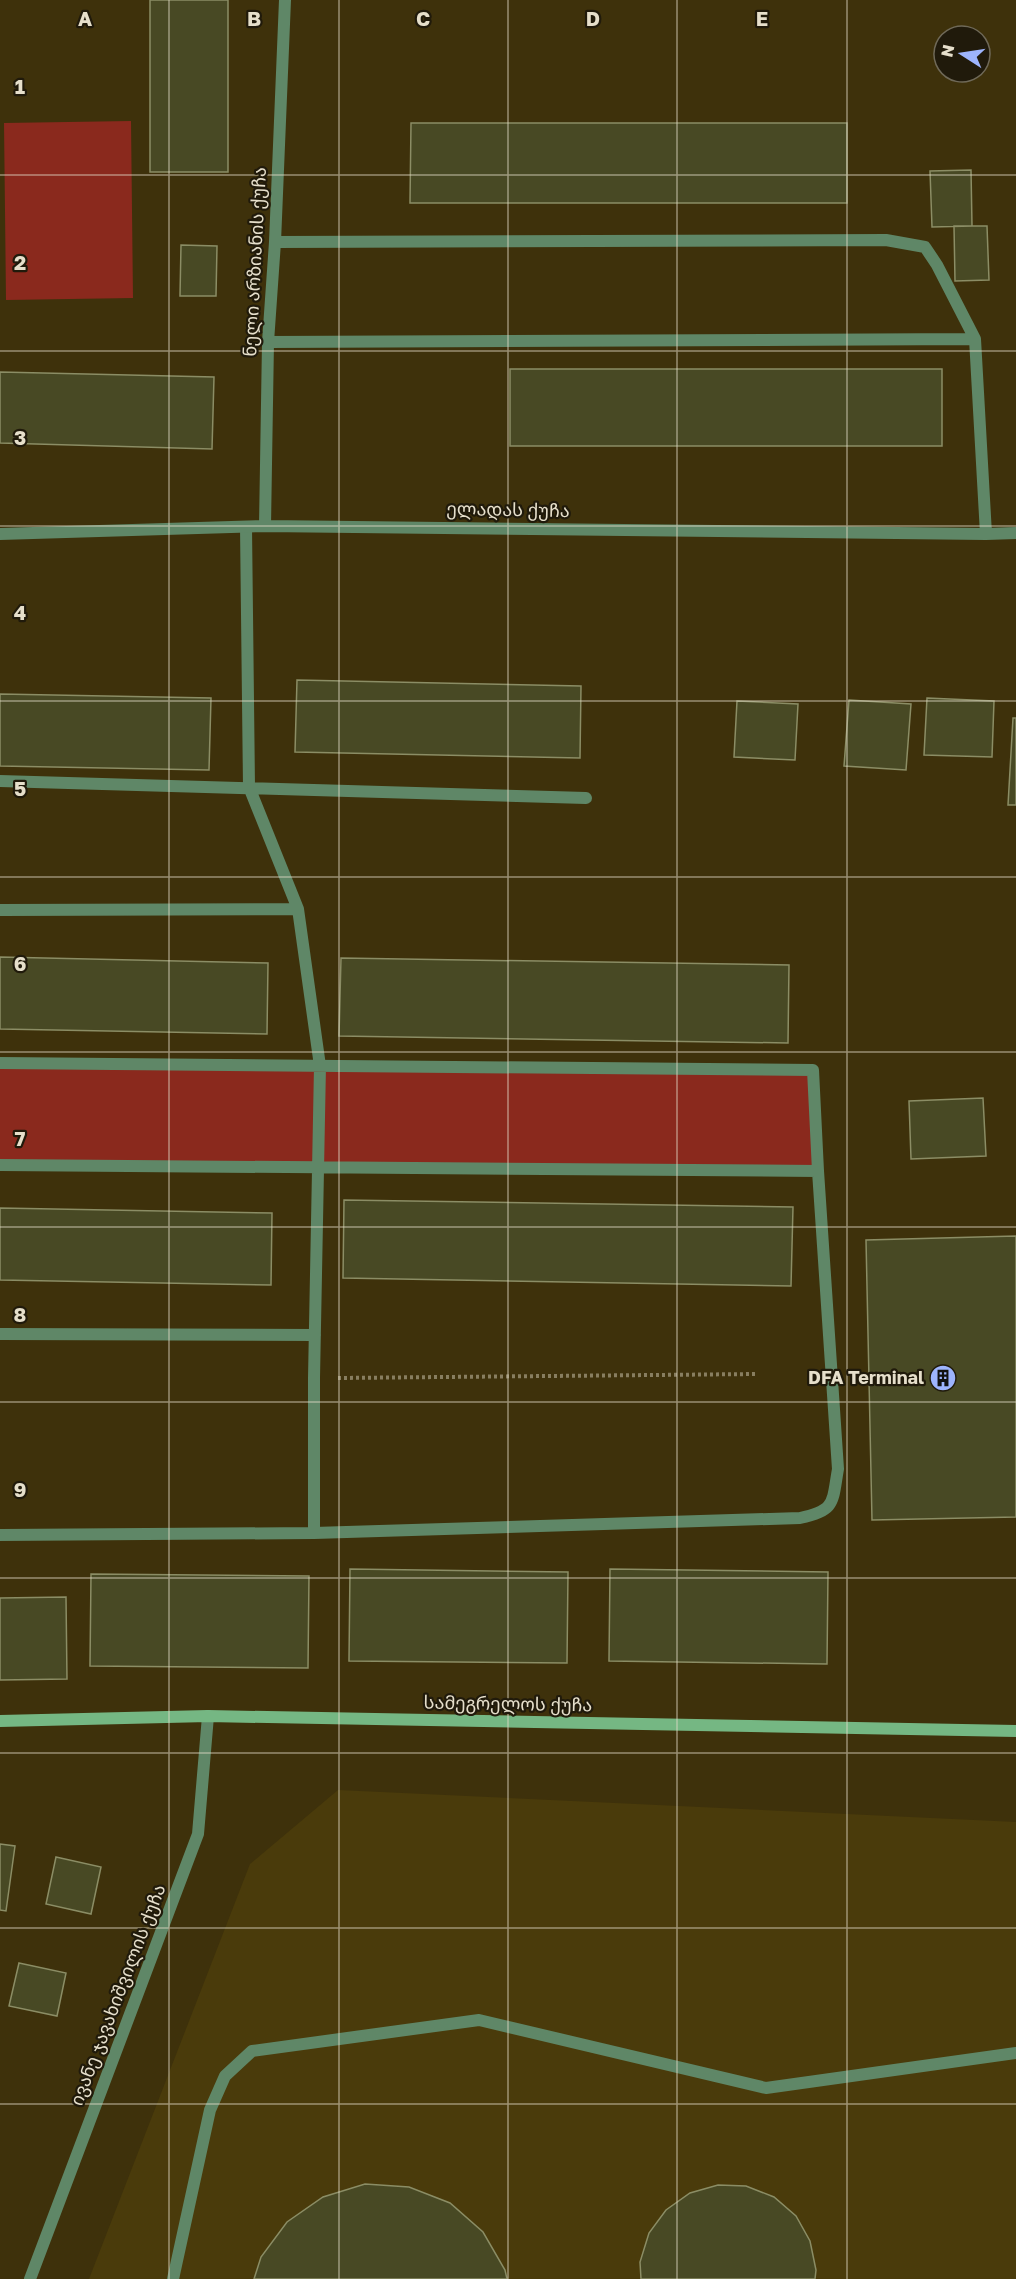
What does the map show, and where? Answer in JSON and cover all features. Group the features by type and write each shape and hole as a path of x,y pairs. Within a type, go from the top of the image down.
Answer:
{"main road":[{"name":"სამეგრელოს ქუჩა","path":"0,1721 208,1716 1016,1731"}],"street":[{"name":"ნელი არზიანის ქუჩა","path":"265,526 268,342 285,0"},
{"path":"274,242 886,240 925,247 937,265 975,339 986,534"},
{"path":"268,342 975,339"},
{"name":"ელადას ქუჩა","path":"0,534 265,526 1016,533"},
{"path":"246,527 249,787 298,909 320,1066 314,1378 314,1533"},
{"path":"0,781 586,798"},
{"path":"0,910 298,909"},
{"path":"0,1063 813,1070 838,1469 832,1501 821,1514 800,1518 314,1533 0,1535"},
{"path":"0,1165 818,1171"},
{"path":"0,1334 315,1335"},
{"name":"ივანე ჯავახიშვილის ქუჩა","path":"30,2279 198,1834 208,1716"},
{"path":"173,2279 210,2110 225,2076 252,2051 479,2020 766,2088 1016,2053"}],"path":[{"path":"314,1378 758,1374"}],"shaded area":[{"path":"131,121 133,298 6,300 4,123"},
{"path":"0,1063 813,1070 818,1171 0,1165"},
{"path":"338,1790 1016,1822 1016,2279 89,2279 250,1864"}],"building":[{"path":"150,0 228,0 228,172 150,172"},
{"path":"411,123 847,123 847,203 410,203"},
{"path":"971,170 972,226 932,227 930,171"},
{"path":"954,226 987,226 989,280 955,281"},
{"path":"181,245 217,246 216,296 180,296"},
{"path":"510,369 942,369 942,446 510,446"},
{"path":"0,372 214,377 212,449 0,443"},
{"path":"297,680 581,686 580,758 295,752"},
{"path":"0,694 211,698 209,770 0,766"},
{"path":"927,698 994,701 992,757 924,755"},
{"path":"849,700 911,704 906,770 844,766"},
{"path":"737,701 798,704 795,760 734,757"},
{"path":"1013,718 1016,718 1016,805 1008,805"},
{"path":"0,957 268,963 267,1034 0,1029"},
{"path":"341,958 789,965 788,1043 339,1036"},
{"path":"983,1098 986,1156 911,1159 909,1101"},
{"path":"344,1200 793,1207 791,1286 343,1278"},
{"path":"0,1208 272,1213 271,1285 0,1280"},
{"name":"DFA Terminal","path":"1016,1236 1016,1517 872,1520 866,1240"},
{"path":"350,1569 568,1572 567,1663 349,1661"},
{"path":"610,1569 828,1572 827,1664 609,1661"},
{"path":"91,1574 309,1576 308,1668 90,1666"},
{"path":"66,1597 67,1679 0,1680 0,1598"},
{"path":"0,1844 15,1846 6,1911 0,1910"},
{"path":"56,1857 101,1867 91,1914 46,1904"},
{"path":"19,1963 66,1973 57,2016 9,2006"},
{"path":"365,2184 409,2187 450,2203 483,2232 505,2270 507,2279 254,2279 261,2257 287,2222 323,2197"},
{"path":"718,2185 746,2186 774,2197 796,2216 810,2241 816,2270 815,2279 641,2279 640,2262 649,2233 666,2210 690,2193"}],"place":[{"name":"DFA Terminal","path":"943,1378"}]}
